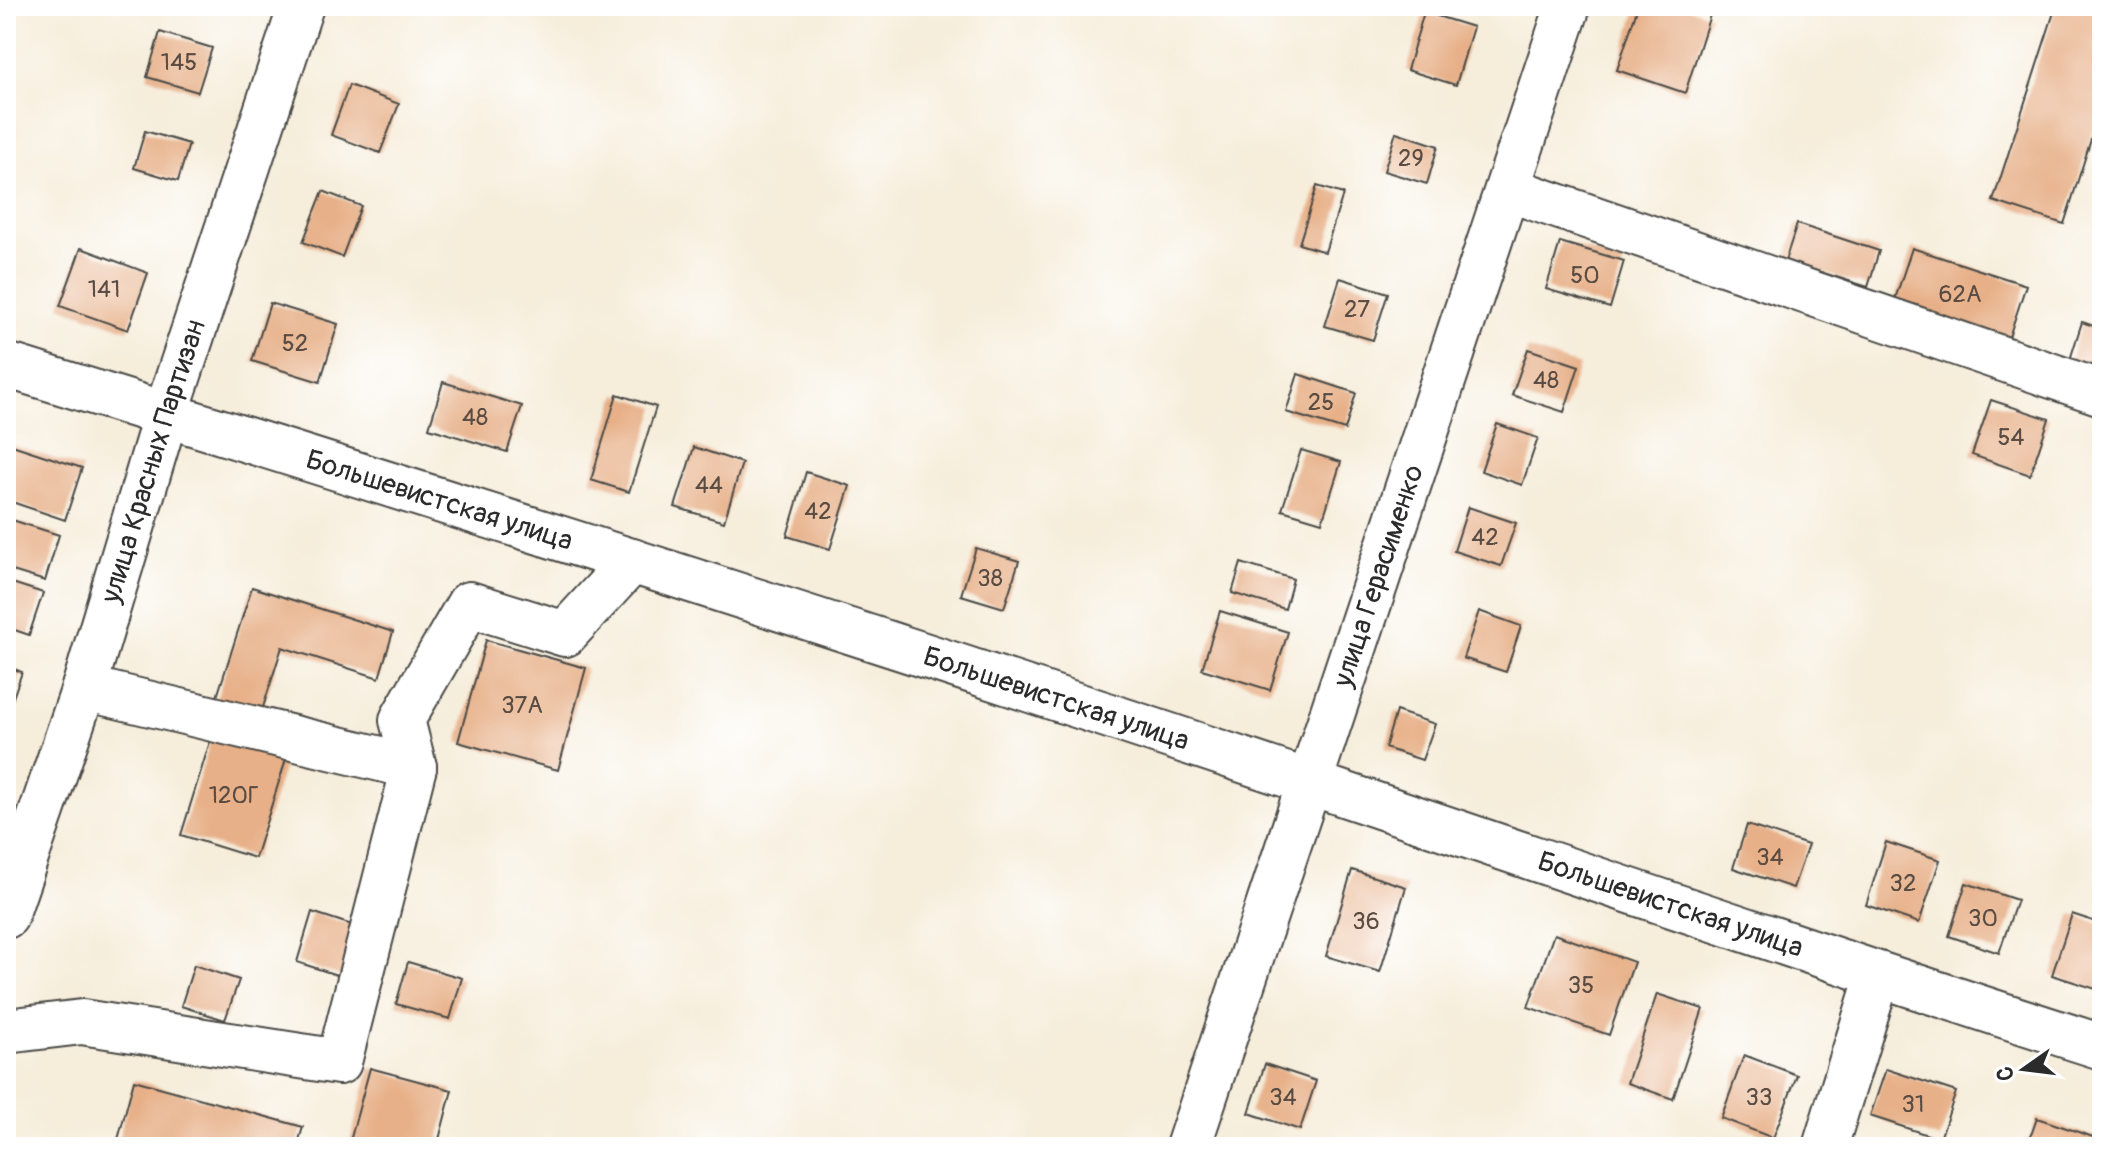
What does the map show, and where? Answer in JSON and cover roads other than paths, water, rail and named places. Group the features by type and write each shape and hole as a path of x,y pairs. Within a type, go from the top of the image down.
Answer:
{"main road":[{"name":"улица Красных Партизан","path":"6,916 84,688 166,414 301,6"},
{"name":"улица Герасименко","path":"1188,1147 1568,6"},
{"path":"1508,189 2102,393"},
{"name":"Большевистская улица","path":"6,365 632,561 1311,783 1878,976 2102,1047"},
{"path":"6,1031 82,1022 339,1062 414,767 402,720 469,604 565,634 632,561"},
{"path":"84,688 414,767"},
{"path":"1825,1147 1878,976"}]}
